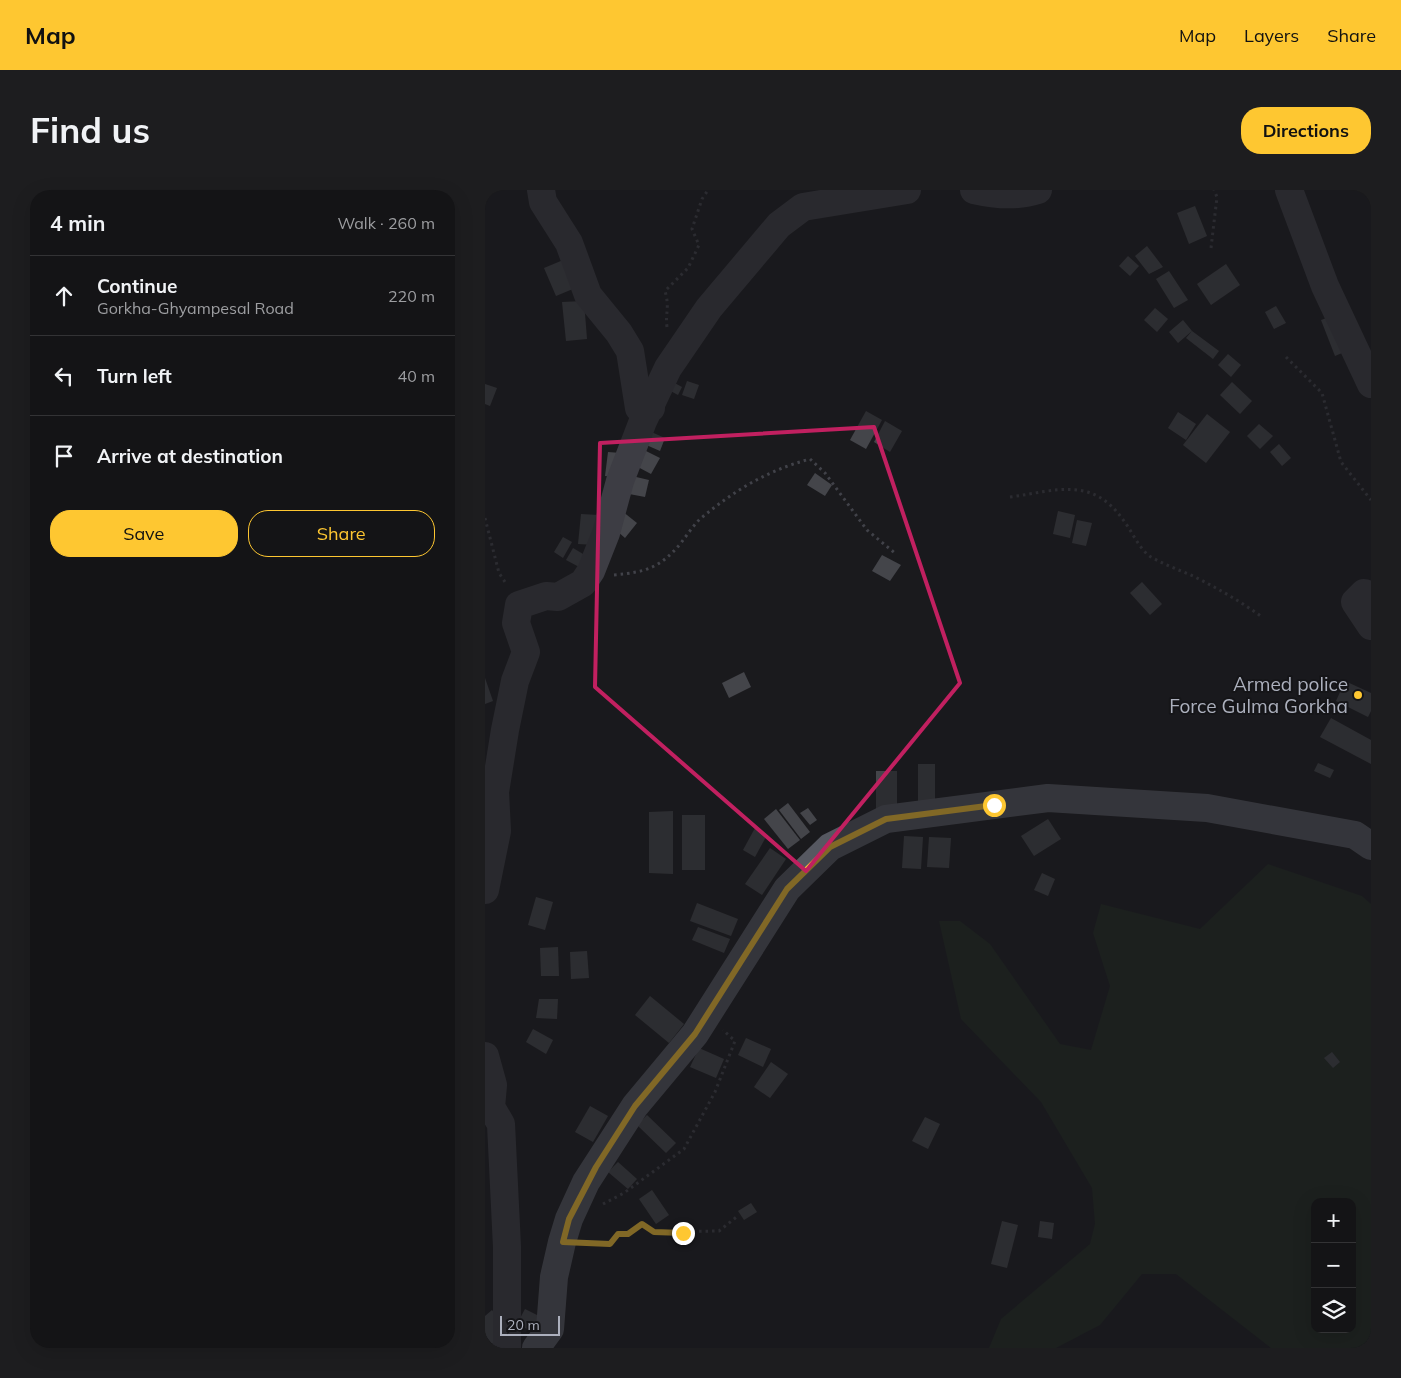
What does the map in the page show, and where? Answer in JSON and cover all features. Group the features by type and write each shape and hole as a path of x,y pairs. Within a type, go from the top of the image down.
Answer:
{"main road":[{"path":"537,1348 551,1329 554,1277 566,1230 586,1182 635,1106 693,1036 787,889 830,847 886,819 1047,798 1207,808 1355,835 1371,846"}],"street":[{"path":"485,890 497,831 495,792 505,730 515,681 526,652 516,622 519,605 545,596 557,598 583,583 591,571 606,532 620,481 643,421 651,408 668,368 709,308 779,225 803,207 907,190"},
{"path":"974,190 991,194 1023,195 1038,190"},
{"path":"1289,190 1325,286 1371,384"},
{"path":"543,191 543,202 569,243 588,295 619,333 629,351 639,408 651,408"},
{"path":"1371,595 1364,592 1355,602 1371,626"},
{"path":"485,1056 493,1085 491,1107 501,1124 507,1273 507,1348"}],"path":[{"path":"668,335 666,318 670,307 665,292 688,268 699,245 693,229 702,200 708,190"},
{"path":"1211,248 1217,198 1214,190"},
{"path":"1286,357 1321,393 1341,462 1371,500"},
{"path":"591,571 615,575 653,569 673,553 698,521 738,489 779,468 811,459 825,472 867,530 896,554"},
{"path":"1010,497 1066,488 1083,490 1104,500 1122,517 1143,551 1166,566 1237,598 1262,617"},
{"path":"485,518 499,573 519,605"},
{"path":"566,1230 583,1217 624,1193 684,1149 715,1092 735,1041 718,1024 708,1026 705,1035 693,1036"},
{"path":"566,1230 610,1244 618,1234 628,1234 642,1224 654,1232 719,1231 739,1215"}],"highlighted area":[{"path":"874,427 960,683 806,871 595,687 600,443"}],"shaded area":[{"path":"1268,864 1362,896 1371,904 1371,1348 1271,1348 1176,1274 1142,1274 1100,1325 1056,1348 989,1348 1001,1319 1090,1244 1095,1224 1092,1188 1041,1102 961,1019 939,921 960,921 990,944 1060,1044 1091,1050 1110,986 1093,933 1101,904 1200,929"}],"building":[{"path":"1195,206 1207,236 1189,244 1177,213"},
{"path":"1147,246 1163,267 1149,274 1135,256"},
{"path":"1128,256 1139,266 1130,276 1119,266"},
{"path":"568,258 580,286 556,296 544,268"},
{"path":"1226,264 1240,285 1211,305 1197,284"},
{"path":"1169,271 1188,300 1174,308 1156,279"},
{"path":"584,301 587,339 566,341 562,302"},
{"path":"1276,306 1286,323 1274,329 1265,312"},
{"path":"1155,308 1168,319 1157,332 1144,320"},
{"path":"1335,315 1349,350 1335,356 1321,320"},
{"path":"1183,320 1192,331 1178,343 1169,332"},
{"path":"1192,331 1219,351 1213,359 1186,338"},
{"path":"1228,354 1241,365 1231,377 1218,365"},
{"path":"669,380 682,387 678,395 665,388"},
{"path":"687,381 699,385 694,399 682,395"},
{"path":"1232,382 1252,401 1240,414 1220,395"},
{"path":"485,384 497,388 490,406 485,404"},
{"path":"866,411 882,420 866,449 850,440"},
{"path":"1178,412 1196,424 1186,440 1168,428"},
{"path":"1207,414 1230,432 1206,463 1183,445"},
{"path":"885,421 902,431 890,452 874,442"},
{"path":"1259,424 1273,436 1260,449 1247,436"},
{"path":"649,431 665,438 660,451 644,444"},
{"path":"1279,444 1291,458 1282,466 1270,452"},
{"path":"644,450 660,458 651,474 636,466"},
{"path":"608,452 621,453 618,477 605,476"},
{"path":"815,473 832,485 825,496 807,485"},
{"path":"632,476 649,480 645,497 629,494"},
{"path":"622,511 637,523 625,538 610,525"},
{"path":"1058,511 1075,515 1070,538 1053,534"},
{"path":"581,514 598,515 596,545 578,544"},
{"path":"1077,520 1092,523 1086,546 1072,543"},
{"path":"563,537 572,542 563,558 554,552"},
{"path":"573,548 588,557 581,568 566,560"},
{"path":"882,555 901,565 890,581 872,571"},
{"path":"1142,582 1162,604 1150,615 1130,593"},
{"path":"744,672 751,687 729,698 722,683"},
{"path":"485,678 493,701 485,704"},
{"path":"1345,681 1371,693 1371,711 1368,717 1336,701"},
{"path":"1331,718 1371,740 1371,764 1320,737"},
{"path":"1318,763 1334,770 1330,778 1314,771"},
{"path":"918,764 935,764 935,806 918,806"},
{"path":"876,771 897,771 897,811 876,811"},
{"path":"788,803 810,832 801,839 779,810"},
{"path":"808,808 817,820 810,825 800,813"},
{"path":"776,809 800,840 788,849 764,819"},
{"path":"673,811 673,874 649,873 649,812"},
{"path":"682,815 705,815 705,870 682,870"},
{"path":"1048,819 1061,839 1034,856 1021,836"},
{"path":"755,828 767,835 755,857 743,850"},
{"path":"904,836 923,837 921,869 902,868"},
{"path":"929,837 951,838 949,868 927,867"},
{"path":"770,848 786,859 762,895 745,884"},
{"path":"1042,873 1055,879 1048,896 1034,890"},
{"path":"536,897 553,902 545,930 528,925"},
{"path":"697,903 738,919 731,936 690,921"},
{"path":"698,927 730,939 724,953 692,940"},
{"path":"558,947 559,976 541,976 540,948"},
{"path":"587,951 589,978 571,979 570,952"},
{"path":"650,996 684,1024 669,1043 635,1015"},
{"path":"539,999 558,999 557,1019 536,1018"},
{"path":"533,1029 553,1040 546,1054 526,1042"},
{"path":"746,1038 771,1049 763,1067 738,1055"},
{"path":"699,1048 724,1059 716,1078 690,1067"},
{"path":"1332,1052 1340,1062 1333,1068 1324,1058"},
{"path":"771,1062 788,1074 770,1098 754,1087"},
{"path":"590,1106 608,1116 593,1142 575,1132"},
{"path":"647,1115 676,1143 666,1153 637,1125"},
{"path":"925,1117 940,1124 928,1149 912,1141"},
{"path":"618,1162 637,1179 628,1189 608,1172"},
{"path":"652,1190 669,1215 656,1224 639,1199"},
{"path":"751,1203 757,1212 744,1220 738,1211"},
{"path":"1002,1221 1018,1225 1007,1268 991,1264"},
{"path":"1040,1221 1054,1223 1052,1239 1038,1237"},
{"path":"525,1309 541,1317 533,1332 517,1324"},
{"path":"492,1310 509,1332 492,1344 485,1335 485,1316"}],"place":[{"name":"Armed police Force Gulma Gorkha","path":"1358,695"}],"route":[{"path":"683,1233 654,1232 642,1224 628,1234 618,1234 610,1244 563,1242 569,1219 586,1182 635,1106 695,1034 787,889 830,847 886,819 994,805"}]}
